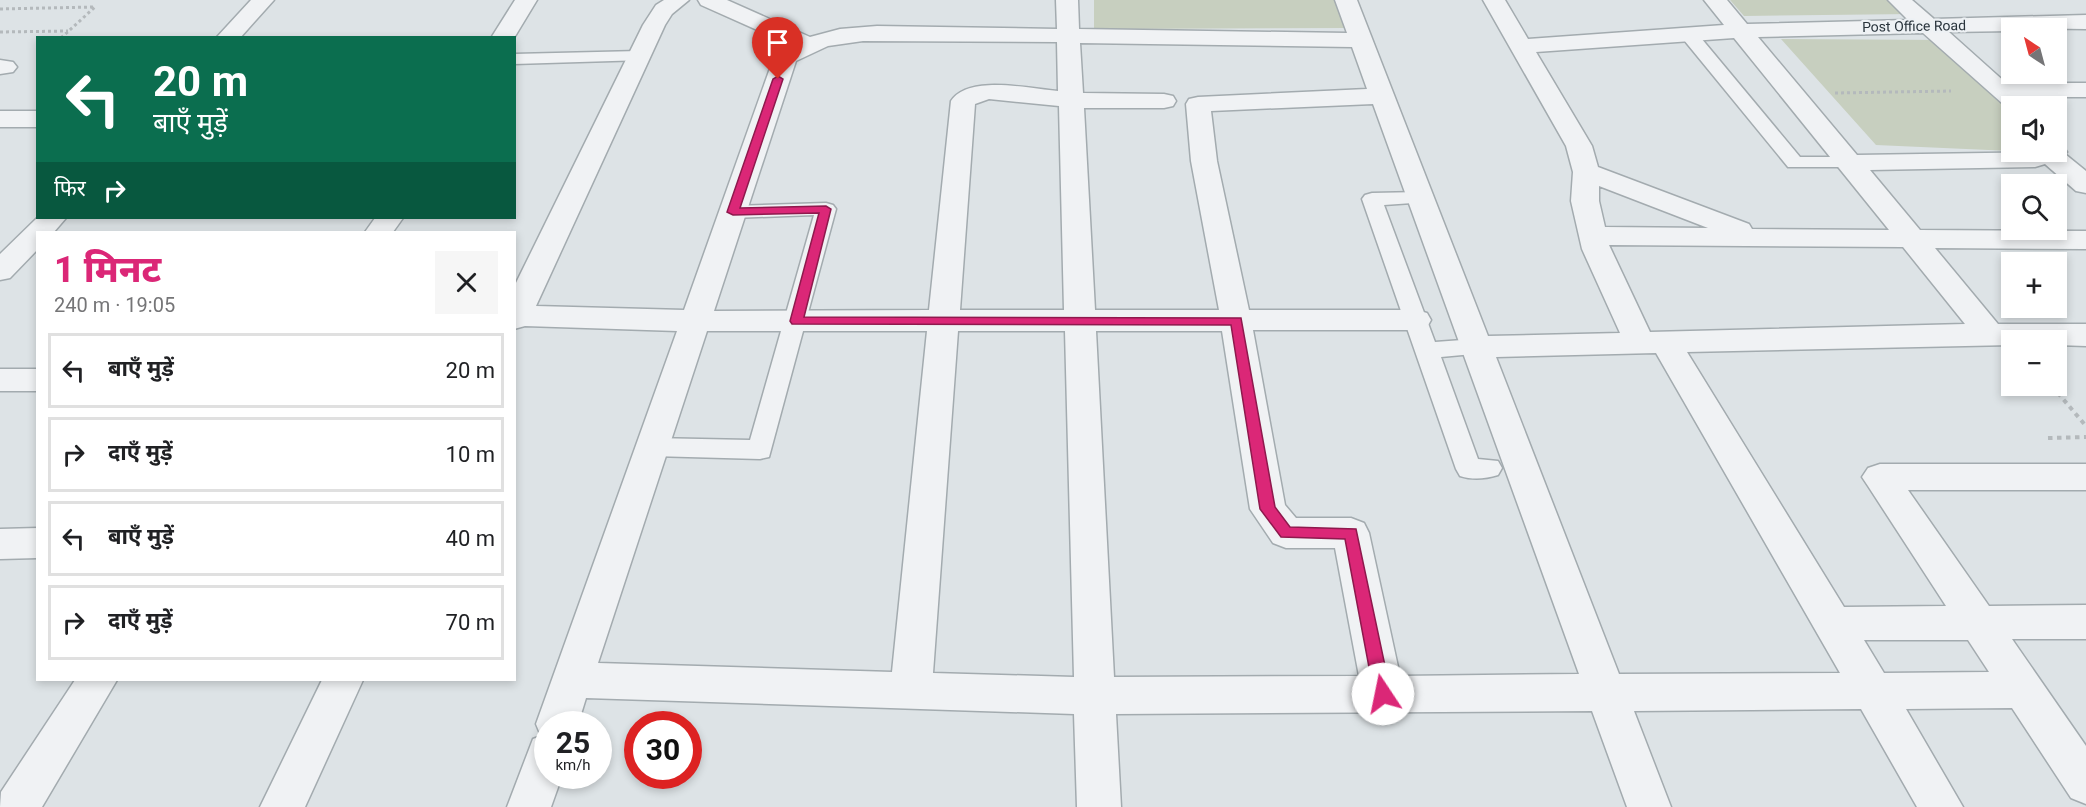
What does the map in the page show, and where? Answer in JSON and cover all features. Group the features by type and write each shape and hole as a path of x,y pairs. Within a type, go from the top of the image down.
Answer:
{"street":[{"path":"229,36 263,0"},
{"path":"503,36 526,0"},
{"path":"709,0 808,44"},
{"path":"1066,0 1099,807"},
{"path":"1346,0 1648,807"},
{"path":"1494,0 1579,146 1586,172 1585,201 1596,249 1653,343 1833,624 1941,807"},
{"path":"1715,0 1851,162 1990,334"},
{"path":"1899,0 2007,96"},
{"path":"516,314 639,56 659,18 676,1"},
{"name":"Post Office Road","path":"1521,46 1741,31 2086,22"},
{"path":"562,711 786,57 808,44 834,35 877,33 1360,40"},
{"path":"2000,90 2086,90"},
{"path":"911,690 963,101 978,93 989,92 1071,100 1164,101"},
{"path":"1382,96 1198,104 1204,161 1236,321 1268,509 1286,533 1351,533 1383,694"},
{"path":"0,119 36,119"},
{"path":"1851,162 2001,160"},
{"path":"2065,162 2086,185"},
{"path":"1586,172 1761,238"},
{"path":"39,231 51,219"},
{"path":"0,271 36,234"},
{"path":"1593,236 2086,240"},
{"path":"516,316 695,321 1416,320"},
{"path":"1476,347 1990,334 2086,335"},
{"path":"0,380 36,380"},
{"path":"2086,477 1880,477 2086,783"},
{"path":"0,544 36,543"},
{"path":"1833,624 2086,622"},
{"path":"573,680 1094,696 2023,690"},
{"path":"12,806 96,681"},
{"path":"282,807 343,681"},
{"path":"529,807 535,789"}],"lane":[{"path":"1690,36 1795,163 1851,162"},
{"path":"516,58 639,56"},
{"path":"1420,198 1372,199 1469,469 1489,468"},
{"path":"652,447 760,450 826,209 733,212"},
{"path":"1426,350 1476,347"}],"path":[{"path":"0,9 95,7 63,36"},
{"path":"0,32 69,31"},
{"path":"1793,93 2000,90"},
{"path":"2060,396 2086,426"}],"green space":[{"path":"1094,0 1338,0 1347,28 1094,29"},
{"path":"1730,0 1897,0 1913,14 1744,16"},
{"path":"1781,39 1947,40 2005,96 2001,96 2001,151 1876,145"}],"route":[{"path":"778,79 733,212 826,209 797,321 1236,321 1268,509 1286,533 1351,533 1383,694"}]}
